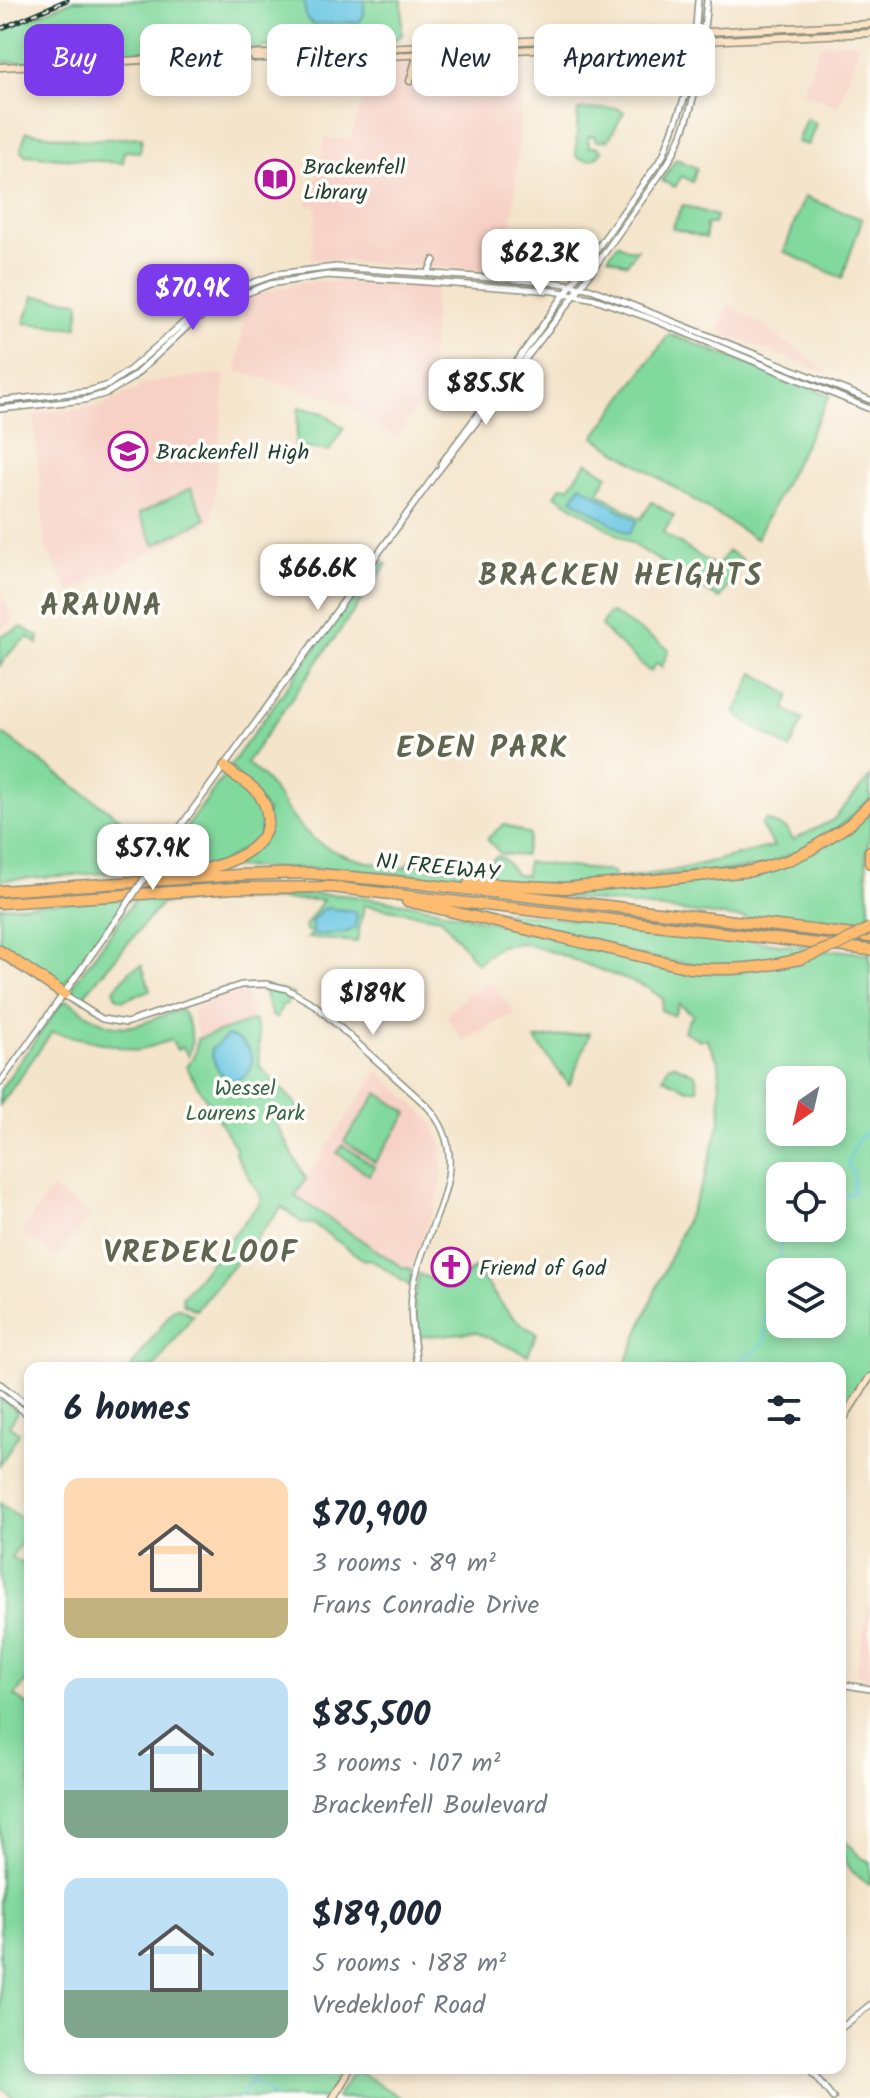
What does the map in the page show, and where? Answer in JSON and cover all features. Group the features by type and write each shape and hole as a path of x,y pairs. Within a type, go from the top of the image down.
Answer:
{"highway":[{"path":"151,881 222,866 248,853 260,840 266,819 263,802 251,785 225,767"},
{"path":"395,881 411,879 565,888 751,871 810,850 831,838 870,804"},
{"path":"870,853 870,863"},
{"name":"N1 FREEWAY","path":"0,891 281,873 395,881 870,937"},
{"path":"320,887 445,908 690,968 711,970 757,968 800,959 838,945 870,928"},
{"name":"N1 FREEWAY","path":"0,903 210,889 320,887 411,895 870,950"},
{"path":"0,951 64,994"}],"main road":[{"path":"715,31 870,24"},
{"path":"715,41 870,33"},
{"path":"251,55 534,40"},
{"path":"251,56 412,54"},
{"path":"0,67 140,60"},
{"path":"410,81 412,67"},
{"path":"846,1415 870,1377"},
{"path":"333,2098 347,2074"}],"street":[{"path":"696,24 698,0"},
{"path":"705,24 707,0"},
{"path":"435,475 667,149 686,96"},
{"path":"0,1083 157,859 435,475 580,287 673,153 693,96"},
{"path":"427,274 434,260"},
{"path":"0,401 72,394 108,385 131,369 197,311 233,290 277,274 336,267 572,285 611,294 870,400"},
{"path":"0,409 84,400 117,389 188,326 242,293 285,280 345,275 575,294 619,306 870,409"},
{"path":"64,994 102,1019 126,1023 241,985 266,984 287,989 315,1005 427,1106 442,1126 449,1157 444,1197 412,1292 417,1362"},
{"path":"0,1384 24,1402"},
{"path":"0,1393 24,1411"},
{"path":"846,1685 870,1689"},
{"path":"846,2024 870,2005"},
{"path":"814,2074 833,2098"}],"shaded area":[{"path":"824,43 860,44 838,106 802,92 819,47"},
{"path":"518,57 525,57 509,272 311,259 317,207 307,206 309,188 317,180 325,138 350,140 363,96 396,96 396,64 412,63 412,96 518,96"},
{"path":"319,281 432,287 435,291 430,388 396,439 341,400 237,371 249,298 293,284"},
{"path":"728,302 827,370 825,373 721,332 719,327"},
{"name":"Brackenfell High","path":"225,375 213,518 70,593 45,545 34,413 104,406 126,393 137,391 139,384"},
{"path":"0,592 14,619 0,628"},
{"path":"490,981 515,1013 463,1040 447,1016 470,990 473,993"},
{"path":"244,989 254,1020 199,1038 192,1013 194,1008"},
{"path":"378,1071 431,1121 442,1145 438,1196 411,1269 402,1267 294,1196"},
{"path":"51,1188 91,1215 56,1258 22,1232"},
{"path":"870,1600 870,1679 855,1674"}],"green space":[{"path":"73,0 402,0 402,35 396,39 396,24 267,24 267,46 255,50 251,50 251,24 140,24 140,56 124,57 124,24 24,24 24,62 0,63 0,31"},
{"path":"616,108 624,112 608,141 605,139 602,142 595,140 595,136 588,136 589,147 602,151 592,159 578,158 578,110"},
{"path":"806,119 816,123 808,145 797,142"},
{"path":"26,132 83,140 142,137 140,152 124,151 123,163 25,155 21,150"},
{"path":"676,159 697,168 692,182 682,176 675,187 662,181"},
{"path":"804,197 862,219 842,278 784,252"},
{"path":"683,205 716,216 714,224 706,224 706,238 672,228"},
{"path":"618,243 628,249 637,249 627,264 608,257"},
{"path":"34,296 78,301 77,328 24,323"},
{"path":"669,334 830,395 756,539 594,437"},
{"path":"299,407 323,413 344,428 329,451 295,447"},
{"path":"587,462 608,475 598,492 641,519 652,502 674,516 663,533 717,567 728,551 742,559 742,564 720,599 555,495 561,486 569,487"},
{"path":"191,488 206,519 155,545 139,514"},
{"path":"377,562 387,564 246,763 266,780 301,828 313,839 340,854 404,868 413,858 425,867 440,868 467,856 474,864 487,864 497,856 504,859 516,875 526,875 527,862 613,872 614,879 672,871 774,846 761,826 765,820 787,829 793,840 833,820 870,777 870,800 825,839 764,866 577,885 474,881 340,869 231,867 259,844 267,811 230,766"},
{"path":"612,613 669,649 662,667 657,663 650,672 603,629 601,625"},
{"path":"22,627 39,637 38,644 29,637 0,666 0,636"},
{"path":"754,673 790,695 785,709 803,720 790,749 735,714"},
{"path":"3,734 156,845 136,871 0,880 0,738"},
{"path":"230,776 248,788 258,801 262,816 259,838 219,865 153,875 222,778"},
{"path":"870,807 866,857 870,925 858,932 538,894 539,889 772,868"},
{"path":"504,824 530,835 524,856 501,854 487,839"},
{"path":"247,892 344,895 418,905 703,972 836,950 870,954 870,1371 846,1403 846,1362 626,1362 704,1180 721,1117 719,1063 706,1038 700,1040 684,1031 694,1015 679,1004 674,1016 661,1010 663,999 648,988 522,943 499,946 477,963 441,918 364,905 357,942 307,938 311,935 305,926 323,900 222,899 161,904 85,994 84,1001 74,993 74,984 136,898"},
{"path":"127,898 61,988 0,949 0,907"},
{"path":"447,905 822,949 781,961 703,966 648,957"},
{"path":"142,965 150,990 123,1000 116,997 114,989 132,969"},
{"path":"267,987 293,994 286,1005 282,1005 277,1019 272,1016 264,991"},
{"path":"69,1001 96,1019 124,1027 182,1010 191,1033 188,1056 183,1047 177,1050 171,1040 138,1051 52,1032 0,1105 0,1090 62,1002"},
{"name":"Wessel Lourens Park","path":"254,1020 259,1035 259,1066 307,1115 297,1120 295,1116 274,1119 306,1179 295,1196 402,1267 411,1269 410,1286 370,1259 364,1260 313,1224 302,1223 282,1207 196,1310 183,1303 182,1297 259,1204 261,1197 235,1153 236,1148 186,1067 195,1054 197,1039"},
{"path":"590,1033 570,1084 569,1085 535,1039"},
{"path":"673,1064 695,1074 698,1089 688,1089 663,1078 668,1066"},
{"path":"378,1093 408,1113 375,1162 344,1141"},
{"path":"343,1145 375,1167 369,1175 337,1153"},
{"path":"474,1268 516,1320 537,1333 528,1355 475,1332 417,1337 414,1300 419,1274 453,1287"},
{"path":"174,1308 193,1315 158,1362 135,1362"},
{"path":"0,1398 17,1411 9,1425 19,1433 0,1465"},
{"path":"0,1503 24,1521 24,1540 11,1557 24,1565 24,1684 15,1696 24,1703 24,2074 344,2074 329,2098 14,2098 0,2087"},
{"path":"846,1842 860,1857 870,1862 870,1885 856,1876 847,1865"},
{"path":"351,2074 362,2074 401,2098 336,2098"}],"water":[{"path":"304,0 364,0 364,15 359,22 313,24 306,18"},
{"path":"581,485 637,521 629,534 572,499"},
{"path":"327,908 354,911 357,914 355,928 344,933 314,935 311,922"},
{"path":"227,1036 244,1044 252,1059 248,1074 229,1081 217,1067 211,1049"}],"waterway":[{"path":"846,1195 853,1194 854,1176 848,1163 856,1143 870,1130"},
{"path":"738,1362 766,1339 766,1308 777,1288 782,1242"},
{"path":"240,2098 255,2074"},
{"path":"250,2081 275,2098"}],"railway":[{"path":"0,29 67,0"}],"place":[{"name":"Brackenfell Library","path":"275,179"},
{"name":"Brackenfell High","path":"128,451"},
{"name":"Friend of God","path":"451,1267"}],"district":[{"name":"BRACKEN HEIGHTS","path":"621,575"},
{"name":"ARAUNA","path":"102,605"},
{"name":"EDEN PARK","path":"483,747"},
{"name":"VREDEKLOOF","path":"201,1252"}]}
